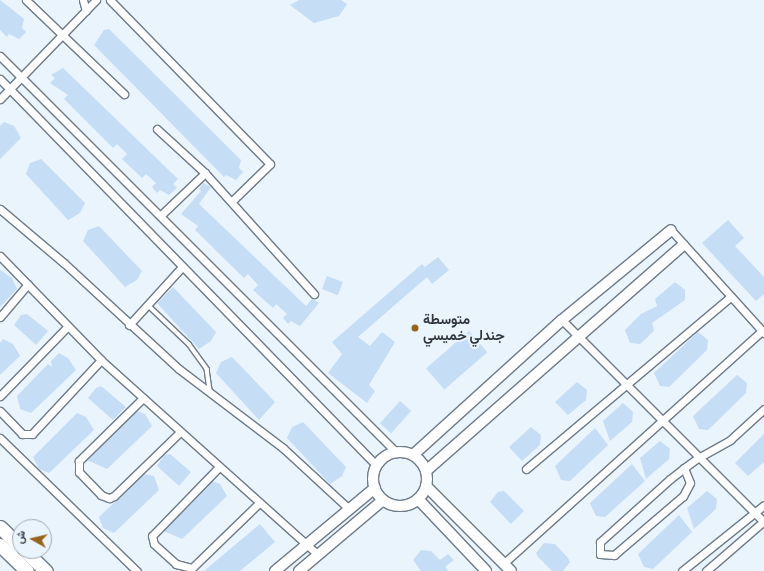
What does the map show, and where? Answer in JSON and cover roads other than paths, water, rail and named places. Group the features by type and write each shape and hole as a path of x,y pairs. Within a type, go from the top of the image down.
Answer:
{"highway":[{"path":"0,527 12,538"},
{"path":"0,545 27,571"},
{"path":"33,559 46,571"}],"street":[{"path":"26,0 124,94"},
{"path":"83,0 86,11"},
{"path":"0,99 96,0"},
{"path":"110,0 270,164 231,202"},
{"path":"0,56 161,215 396,452 413,455 426,471 426,486 418,499 404,505 383,500 375,488 377,466 396,452"},
{"path":"0,79 377,466"},
{"path":"157,129 205,173 314,294"},
{"path":"161,215 205,173"},
{"path":"0,209 64,262 129,325 210,392 283,448 349,509"},
{"path":"413,455 562,320 671,230 730,298 763,332 504,563"},
{"path":"426,471 683,245"},
{"path":"0,256 67,327 101,360 259,503 307,543 318,555"},
{"path":"129,325 182,267"},
{"path":"0,317 28,284"},
{"path":"526,469 625,384 730,298"},
{"path":"562,320 698,458 764,522 706,571"},
{"path":"0,396 67,327"},
{"path":"0,411 22,434 32,434 101,360"},
{"path":"143,398 79,461 79,472 101,495 109,498 114,496 180,432"},
{"path":"684,468 690,482 683,496 614,555 600,554 600,542 684,468 698,458 730,440 764,409"},
{"path":"0,438 137,571"},
{"path":"219,467 152,536 154,544 176,564 192,568 259,503"},
{"path":"426,486 511,571"},
{"path":"275,571 375,488"},
{"path":"418,499 486,571"},
{"path":"298,571 383,500"},
{"path":"682,571 755,514 764,505"}],"lane":[{"path":"148,305 194,350 207,368 210,392"}],"place":[{"name":"متوسطة جندلي خميسي","path":"415,328"}]}
